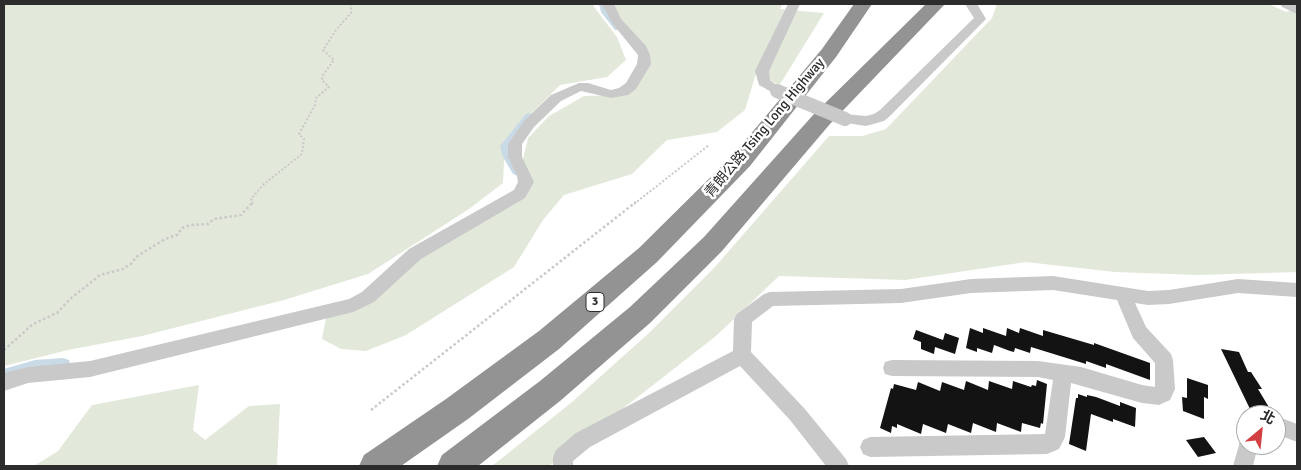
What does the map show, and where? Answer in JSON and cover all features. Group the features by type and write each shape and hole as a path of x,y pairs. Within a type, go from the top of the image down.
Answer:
{"highway":[{"name":"青朗公路 Tsing Long Highway","path":"375,466 457,409 549,340 648,255 742,160 829,53 862,4"},
{"path":"453,466 550,392 647,308 713,244 822,119 936,4"}],"street":[{"path":"4,382 28,375 90,369 353,305 368,296 415,254 520,194 526,182 525,176 515,157 515,144 529,124 556,98 580,87 588,87 611,94 623,92 631,86 644,64 644,55 642,49 616,20 608,4"},
{"path":"794,4 762,71 764,82 777,91 845,119 866,121 878,118 885,113 980,19 971,4"},
{"path":"1286,4 1297,10"},
{"path":"839,466 797,414 742,355 743,319 770,299 901,296 972,286 1053,283 1148,298 1169,297 1238,286 1297,290"},
{"path":"892,368 1023,368 1063,372 1095,379 1152,397 1163,394 1164,360 1139,332 1123,295"},
{"path":"563,466 563,458 583,440 742,355"},
{"path":"870,447 1046,444 1052,442 1056,437 1063,372"}],"path":[{"path":"4,350 33,324 57,313 70,299 100,275 123,269 136,257 165,239 177,235 182,228 190,225 208,224 214,219 241,215 253,202 251,199 264,184 302,154 304,139 299,134 316,98 329,87 322,80 323,75 334,60 323,50 336,30 351,13 351,4"},
{"path":"371,410 709,145"}],"shaded area":[{"path":"4,4 593,4 617,37 626,60 607,77 560,85 505,140 503,183 469,209 368,274 284,300 142,336 68,350 4,366"},
{"path":"609,4 782,4 780,9 824,13 779,86 757,70 745,110 717,132 667,140 632,174 564,195 543,220 514,267 406,335 366,351 341,349 322,339 326,318 400,268 518,201 523,159 528,138 549,116 584,96 623,95 647,53"},
{"path":"997,4 1269,4 1286,12 1292,10 1297,13 1297,272 1198,275 1115,272 1026,262 905,280 779,276 716,336 549,466 492,466 572,402 649,333 714,268 829,136 862,136 886,129 992,18"},
{"path":"199,385 193,430 205,440 249,406 280,404 277,466 34,466 58,451 92,405"}],"building":[{"path":"970,328 983,333 983,328 1006,336 1007,328 1019,333 1020,328 1043,336 1043,330 1094,345 1094,343 1150,363 1150,380 1106,364 1106,368 1086,361 1086,364 1031,347 1030,353 1015,348 1014,352 994,345 992,353 977,348 977,352 966,348"},
{"path":"916,330 943,340 945,333 959,338 955,354 935,347 934,354 921,349 921,342 913,339"},
{"path":"1221,349 1239,352 1248,372 1251,372 1262,389 1258,389 1268,405 1248,405"},
{"path":"1187,378 1208,385 1208,399 1204,397 1204,419 1183,411 1182,397 1187,398"},
{"path":"1037,380 1047,384 1043,424 1041,423 1040,428 1022,423 1021,432 997,423 996,432 973,423 971,433 948,424 946,433 923,424 921,434 897,424 897,428 892,426 891,433 880,428 891,388 893,389 894,384 916,390 918,382 940,391 942,382 964,390 966,381 988,390 989,381 1012,389 1013,381 1031,387 1032,385 1036,386"},
{"path":"1078,394 1096,397 1120,406 1120,402 1136,408 1135,427 1091,414 1086,451 1069,444"},
{"path":"1204,437 1216,453 1198,457 1186,440"}],"waterway":[{"path":"604,4 606,12 619,28"},
{"path":"518,171 507,154 506,146 530,117"},
{"path":"4,376 35,367 63,365"}]}
